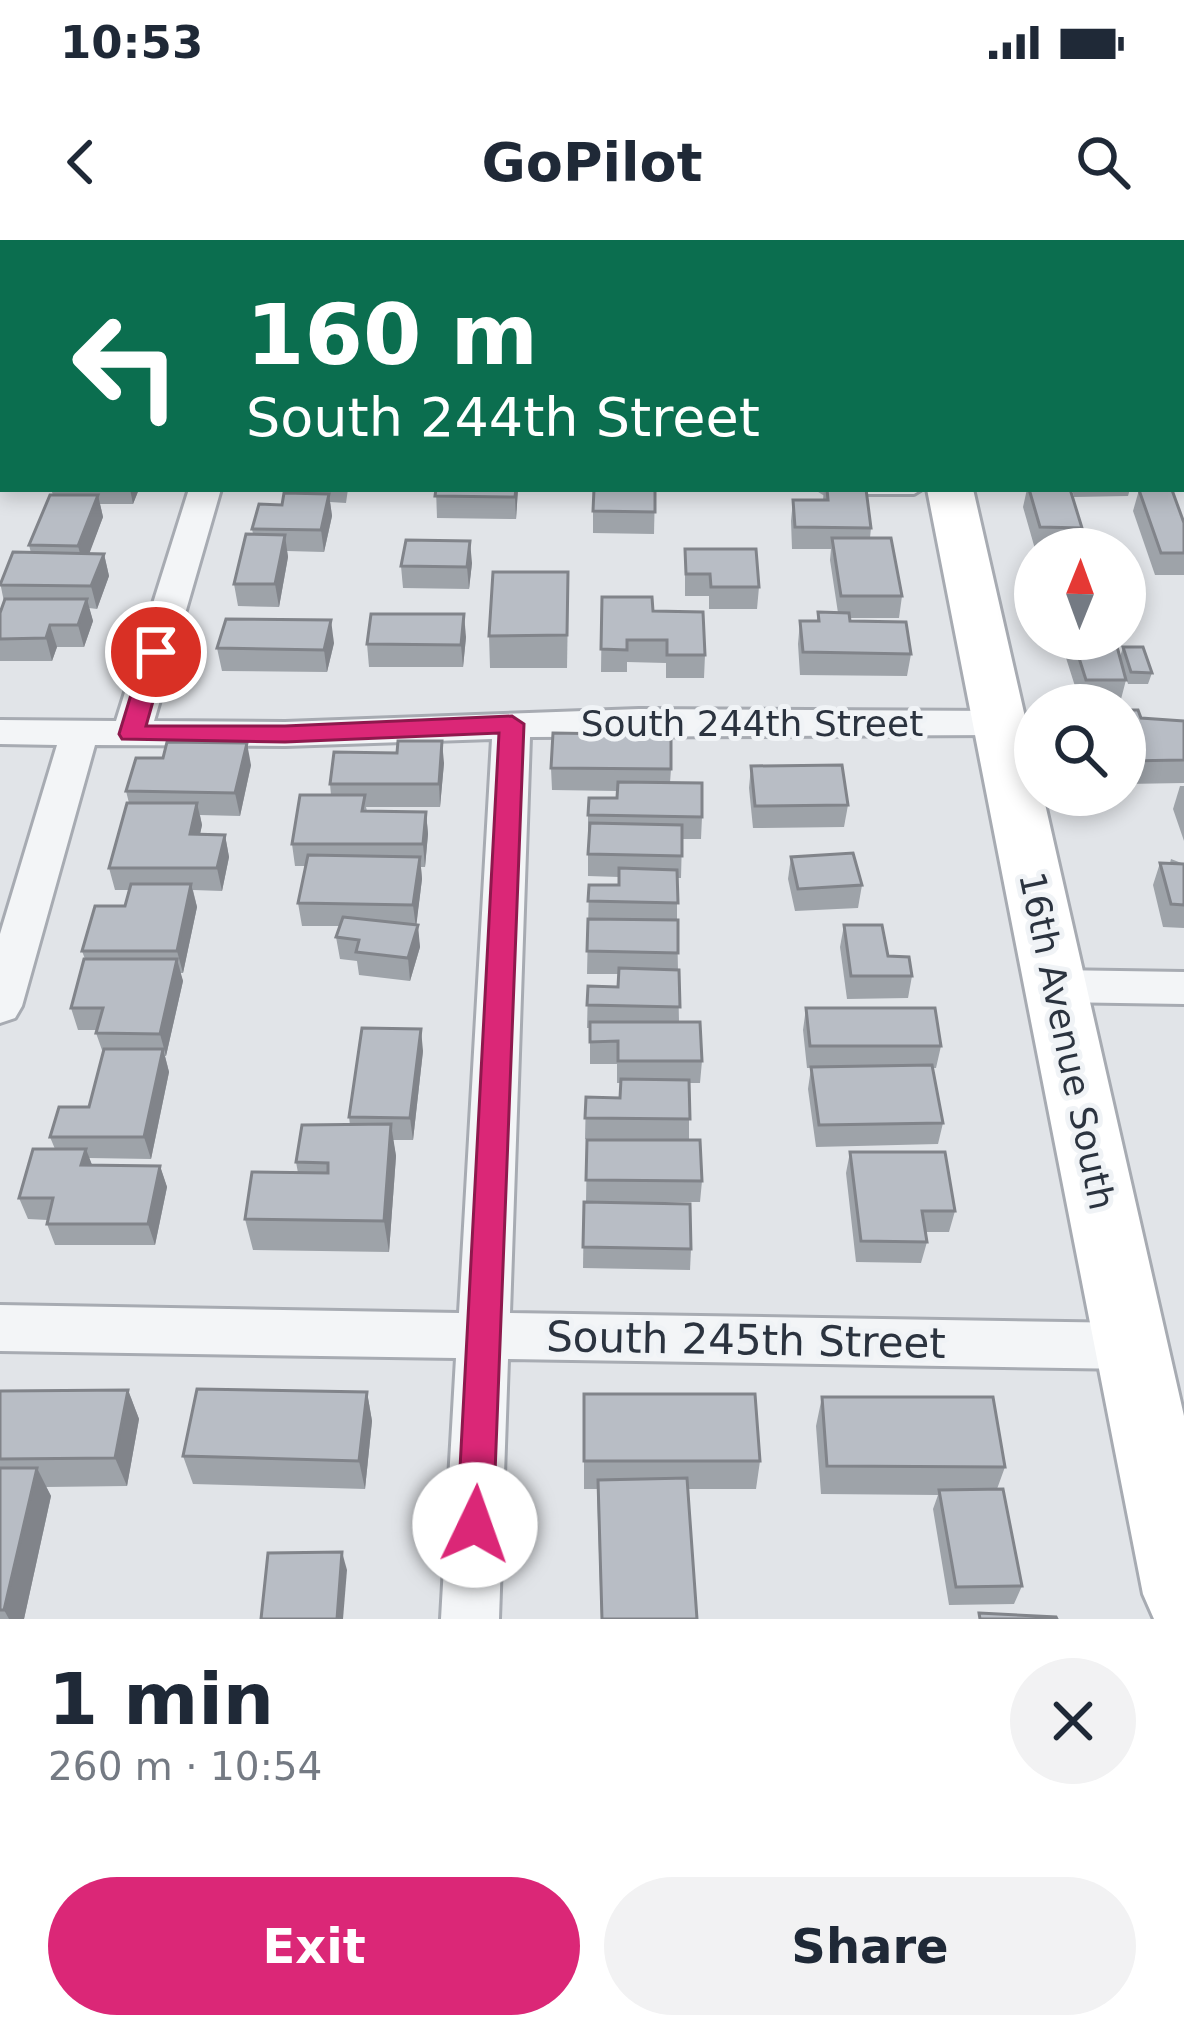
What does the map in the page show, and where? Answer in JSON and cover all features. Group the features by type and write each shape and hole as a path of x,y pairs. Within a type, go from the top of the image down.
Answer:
{"main road":[{"name":"16th Avenue South","path":"951,492 1181,1563"}],"street":[{"path":"131,734 204,492"},
{"name":"South 244th Street","path":"0,732 285,734 512,724 1000,723"},
{"path":"470,1619 512,724"},
{"path":"0,1006 79,734"},
{"path":"1055,986 1184,988"},
{"name":"South 245th Street","path":"0,1328 1132,1346"}],"building":[{"path":"436,492 516,492 515,497 435,496"},
{"path":"594,492 655,492 655,512 593,511"},
{"path":"827,492 866,492 871,528 795,527 793,500 828,500"},
{"path":"1030,492 1071,492 1082,528 1040,527"},
{"path":"1140,492 1173,492 1184,523 1184,553 1161,553"},
{"path":"284,493 329,494 321,530 252,529 259,504 282,505"},
{"path":"50,495 98,495 78,546 29,545"},
{"path":"246,534 285,535 275,584 234,584"},
{"path":"832,538 891,538 902,596 841,596"},
{"path":"406,540 470,541 467,567 401,566"},
{"path":"685,549 756,549 759,587 711,587 710,574 686,574"},
{"path":"13,552 104,554 91,586 0,585"},
{"path":"493,572 568,572 567,635 489,636"},
{"path":"602,597 652,597 653,611 703,612 705,655 667,655 667,640 627,640 627,650 601,649"},
{"path":"5,599 87,599 78,625 50,625 46,638 0,639"},
{"path":"818,612 849,613 850,621 906,622 911,654 803,652 800,621 819,621"},
{"path":"371,614 464,614 461,645 367,644"},
{"path":"226,619 331,620 324,650 217,648"},
{"path":"1146,656 1152,673 1131,672 1127,660 1146,660"},
{"path":"1080,660 1121,660 1126,680 1086,680"},
{"path":"1146,718 1184,721 1184,760 1146,761"},
{"path":"553,733 671,735 671,769 551,768"},
{"path":"398,741 442,741 439,784 330,784 334,752 397,753"},
{"path":"167,742 247,743 235,793 126,791 136,758 163,758"},
{"path":"842,765 848,805 755,806 751,766"},
{"path":"618,782 702,783 702,817 588,815 589,798 617,798"},
{"path":"300,795 365,795 362,811 426,812 423,844 292,844"},
{"path":"127,803 197,803 190,834 225,835 217,868 109,868"},
{"path":"590,823 682,825 682,856 588,854"},
{"path":"853,853 862,885 798,889 791,857"},
{"path":"308,855 420,857 413,905 298,903"},
{"path":"1160,863 1184,864 1184,905 1171,904"},
{"path":"619,868 677,870 678,903 588,901 589,885 619,885"},
{"path":"131,884 191,884 177,951 82,951 95,906 125,906"},
{"path":"343,917 418,925 408,958 356,952 359,940 336,937"},
{"path":"588,919 678,920 678,953 587,951"},
{"path":"844,925 882,925 888,956 909,957 912,976 851,976"},
{"path":"84,959 177,959 160,1034 96,1033 103,1008 71,1008"},
{"path":"619,968 679,970 680,1007 587,1005 588,986 618,987"},
{"path":"806,1008 935,1008 941,1046 810,1046"},
{"path":"590,1022 700,1022 702,1061 618,1061 618,1041 590,1042"},
{"path":"362,1028 421,1029 410,1118 349,1117"},
{"path":"104,1049 163,1049 144,1137 50,1137 59,1107 89,1107"},
{"path":"932,1065 943,1123 819,1125 811,1067"},
{"path":"621,1079 689,1080 690,1119 585,1118 586,1097 620,1098"},
{"path":"391,1124 384,1221 245,1219 252,1172 328,1173 328,1163 296,1162 302,1125"},
{"path":"587,1140 700,1140 702,1181 586,1180"},
{"path":"33,1149 86,1149 81,1165 160,1166 148,1224 47,1224 53,1198 19,1198"},
{"path":"850,1152 945,1152 955,1211 922,1211 927,1242 861,1241"},
{"path":"584,1202 690,1204 691,1249 583,1247"},
{"path":"197,1389 367,1392 359,1461 183,1456"},
{"path":"128,1390 115,1458 0,1459 0,1391"},
{"path":"584,1394 755,1394 760,1461 584,1461"},
{"path":"822,1397 993,1397 1005,1467 827,1466"},
{"path":"0,1468 37,1468 4,1610 0,1610"},
{"path":"687,1478 697,1619 602,1619 598,1480"},
{"path":"1003,1489 1022,1586 956,1587 939,1490"},
{"path":"342,1552 337,1619 261,1619 268,1553"},
{"path":"979,1613 1056,1617 1057,1619 980,1619"}],"route":[{"path":"156,652 131,734 285,734 512,724 475,1525"}]}
